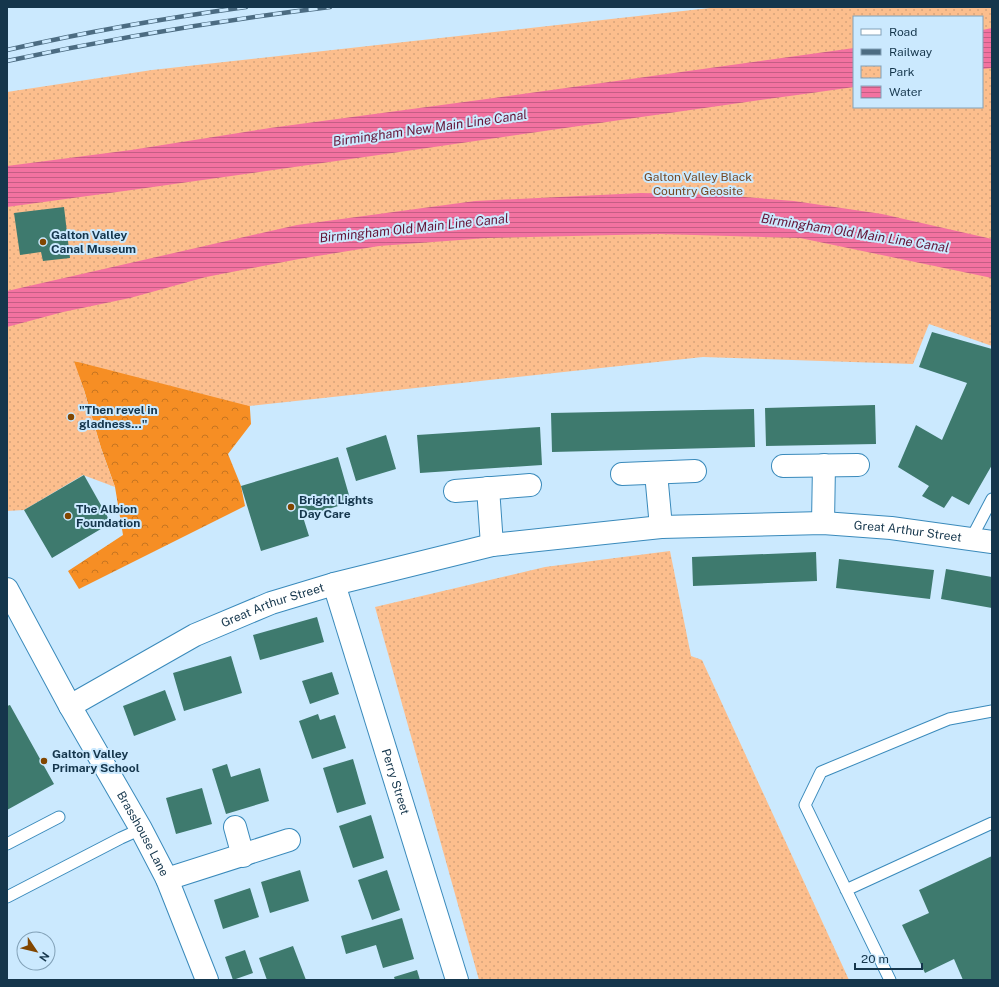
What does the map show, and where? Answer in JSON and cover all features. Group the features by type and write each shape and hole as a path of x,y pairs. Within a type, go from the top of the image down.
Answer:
{"street":[{"path":"823,522 824,465"},
{"path":"783,466 858,465"},
{"path":"622,474 694,471"},
{"path":"656,473 661,527"},
{"path":"455,491 530,486"},
{"path":"488,488 492,545"},
{"name":"Great Arthur Street","path":"70,706 195,635 271,603 334,584 492,545 661,527 823,522 891,528 992,542"},
{"name":"Perry Street","path":"334,584 457,980"},
{"name":"Brasshouse Lane","path":"7,589 70,706 141,829 167,879 207,980"},
{"path":"235,827 243,856"},
{"path":"167,879 243,856 289,840"}],"lane":[{"path":"971,539 992,498"},
{"path":"890,980 805,805 821,772 949,719 992,711"},
{"path":"7,844 59,817"},
{"path":"846,890 992,824"},
{"path":"7,897 141,829"}],"green space":[{"name":"Galton Valley Black Country Geosite","path":"719,7 992,7 992,346 929,324 913,364 703,357 249,406 74,361 101,448 115,487 83,475 24,510 7,511 7,92 152,70"},
{"path":"73,361 248,380 251,424 228,454 241,486 245,506 79,589 68,571 123,535 115,487 101,448 84,390"},
{"path":"670,551 691,656 702,660 849,980 479,980 375,607 545,567"}],"water":[{"path":"992,28 992,68 983,69 983,30"},
{"name":"Birmingham New Main Line Canal","path":"853,48 853,87 7,207 7,166 131,150 270,128"},
{"name":"Birmingham Old Main Line Canal","path":"641,193 719,195 794,201 882,214 992,239 992,278 800,238 659,234 487,238 379,246 299,259 206,277 130,298 63,312 7,327 7,291 297,225 475,201"}],"building":[{"name":"Galton Valley Canal Museum","path":"64,207 70,258 43,261 41,252 20,255 14,213"},
{"path":"932,332 992,349 992,465 969,505 952,496 944,508 922,496 929,486 898,467 916,425 942,440 967,383 919,367"},
{"path":"875,405 876,444 766,446 765,408"},
{"path":"754,409 755,447 552,452 551,413"},
{"path":"540,427 542,465 420,473 417,435"},
{"path":"386,435 396,469 356,481 346,448"},
{"name":"Bright Lights Day Care","path":"338,457 351,502 303,517 309,536 261,551 241,486"},
{"name":"The Albion Foundation","path":"84,475 111,523 52,558 24,510"},
{"path":"816,552 817,581 693,586 692,557"},
{"path":"839,559 934,570 930,599 836,588"},
{"path":"946,569 992,577 992,608 941,599"},
{"path":"317,617 324,642 260,660 253,635"},
{"path":"231,656 242,693 184,711 173,673"},
{"path":"332,672 339,694 310,704 302,681"},
{"path":"165,690 176,720 134,736 123,706"},
{"path":"10,705 54,784 7,810 7,706"},
{"path":"318,714 320,720 335,715 346,748 312,759 299,721"},
{"path":"353,759 366,804 337,813 323,768"},
{"path":"227,764 231,777 260,768 269,801 226,814 212,769"},
{"path":"202,788 212,824 176,834 166,798"},
{"path":"371,815 384,858 353,868 339,826"},
{"path":"992,856 992,980 963,980 954,959 925,973 902,925 929,913 919,890"},
{"path":"300,870 309,901 270,913 261,882"},
{"path":"387,870 400,910 372,920 358,880"},
{"path":"250,888 259,917 223,929 214,900"},
{"path":"402,918 414,959 383,968 376,945 346,954 341,936"},
{"path":"293,946 306,980 267,980 259,958"},
{"path":"245,950 253,973 233,980 225,957"},
{"path":"417,970 420,980 395,980 394,977"}],"railway":[{"path":"7,50 126,26 246,7"},
{"path":"7,61 168,30 330,7"}],"place":[{"name":"Galton Valley Canal Museum","path":"43,242"},
{"name":"\"Then revel in gladness...\"","path":"71,417"},
{"name":"Bright Lights Day Care","path":"291,507"},
{"name":"The Albion Foundation","path":"68,516"},
{"name":"Galton Valley Primary School","path":"44,761"}]}
